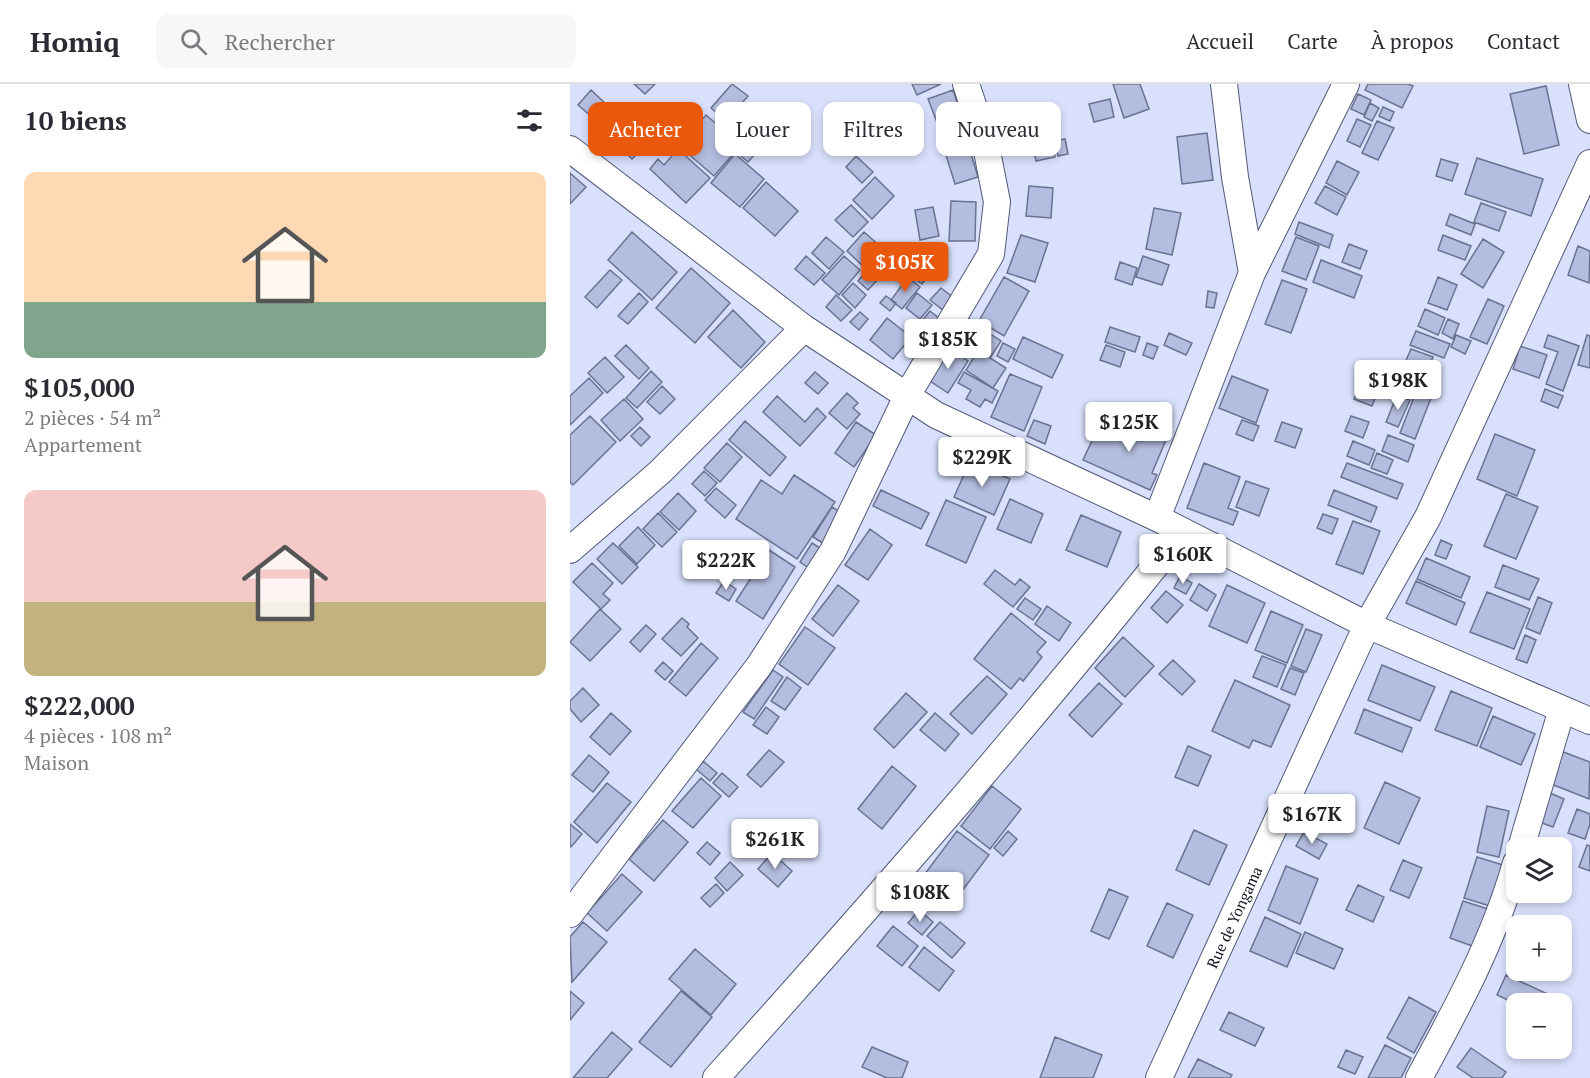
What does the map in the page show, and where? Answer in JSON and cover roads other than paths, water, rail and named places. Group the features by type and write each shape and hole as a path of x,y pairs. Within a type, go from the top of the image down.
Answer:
{"street":[{"path":"570,914 759,666 833,551 908,394 991,254 997,202 985,141 966,84"},
{"path":"1224,84 1235,177 1252,273"},
{"path":"1157,518 1252,273 1346,84"},
{"path":"1582,84 1590,120"},
{"path":"570,149 804,328 955,424 1157,518 1367,624 1590,721"},
{"name":"Rue de Yongama","path":"1159,1078 1367,624 1428,517 1590,163"},
{"path":"570,550 660,472 804,328"},
{"path":"716,1078 905,868 1104,631 1183,531"},
{"path":"1524,837 1562,709"},
{"path":"1419,1078 1474,977 1506,899"}]}
